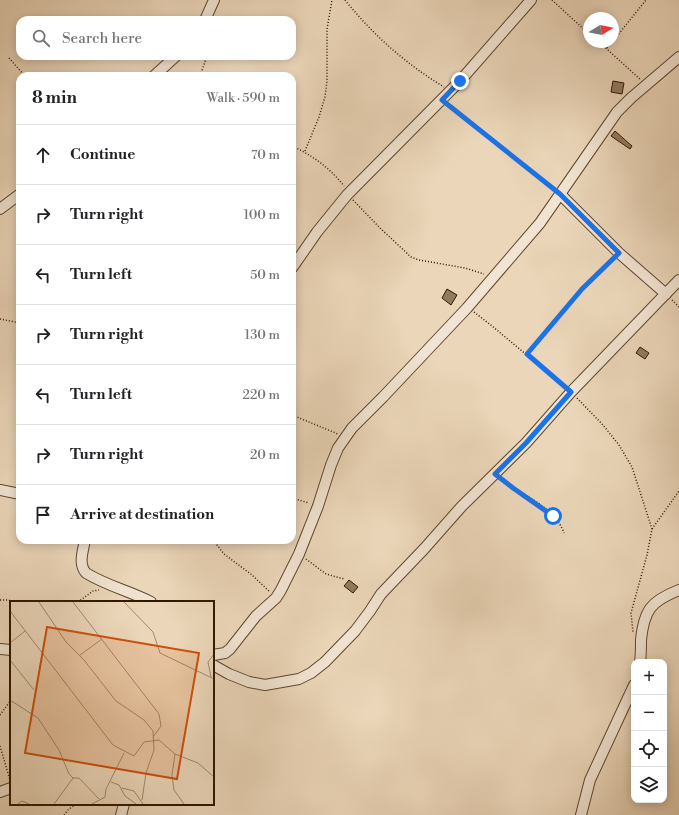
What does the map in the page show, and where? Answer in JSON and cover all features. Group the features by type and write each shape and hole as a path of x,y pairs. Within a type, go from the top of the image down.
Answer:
{"street":[{"path":"206,16 214,0"},
{"path":"296,262 317,232 347,195 442,100 531,0"},
{"path":"214,655 225,653 230,649 256,616 276,598 299,554 318,506 331,465 345,436 467,308 540,223 617,112 630,98 679,57"},
{"path":"158,72 172,60"},
{"path":"560,194 619,253 666,294"},
{"path":"0,209 16,197"},
{"path":"214,666 229,674 249,682 265,685 299,679 325,662 355,631 381,594 462,506 526,443 571,392 679,280"},
{"path":"0,490 16,493"},
{"path":"84,544 82,563 83,570 94,578 114,588 149,601"},
{"path":"640,659 642,629 647,611 655,602 666,595 679,590"},
{"path":"0,649 10,650"},
{"path":"581,815 590,780 631,691"},
{"path":"0,792 10,787"},
{"path":"121,815 124,805"}],"path":[{"path":"305,151 319,117 325,97 327,29 332,0"},
{"path":"345,0 362,20 401,58 424,75 450,91"},
{"path":"552,0 583,28"},
{"path":"619,34 646,0"},
{"path":"607,48 647,85"},
{"path":"9,58 21,72"},
{"path":"201,72 206,60"},
{"path":"442,100 560,194"},
{"path":"296,148 305,151 323,164 344,185 347,195 411,256 419,260 464,268 494,277"},
{"path":"527,354 582,289 619,253"},
{"path":"666,294 679,307"},
{"path":"467,308 527,354 571,392 603,425 619,445 632,467 652,529"},
{"path":"0,319 16,322"},
{"path":"296,417 345,436"},
{"path":"495,474 553,516 561,526 564,533"},
{"path":"633,638 631,612 647,555 652,529 679,491"},
{"path":"296,499 318,506"},
{"path":"216,544 224,554 252,575 276,598"},
{"path":"299,554 326,574 344,579"},
{"path":"79,601 93,591 114,588"},
{"path":"0,600 11,601"},
{"path":"0,715 10,701"},
{"path":"0,746 10,782"},
{"path":"64,815 75,805"}],"building":[{"path":"613,81 624,83 622,94 611,92"},
{"path":"615,131 632,146 630,149 611,136"},
{"path":"447,289 457,295 451,305 442,298"},
{"path":"640,347 649,353 645,359 636,353"},
{"path":"349,580 358,587 353,593 344,586"}],"route":[{"path":"460,81 442,100 560,194 619,253 582,289 527,354 571,392 526,443 495,474 553,516"}]}
